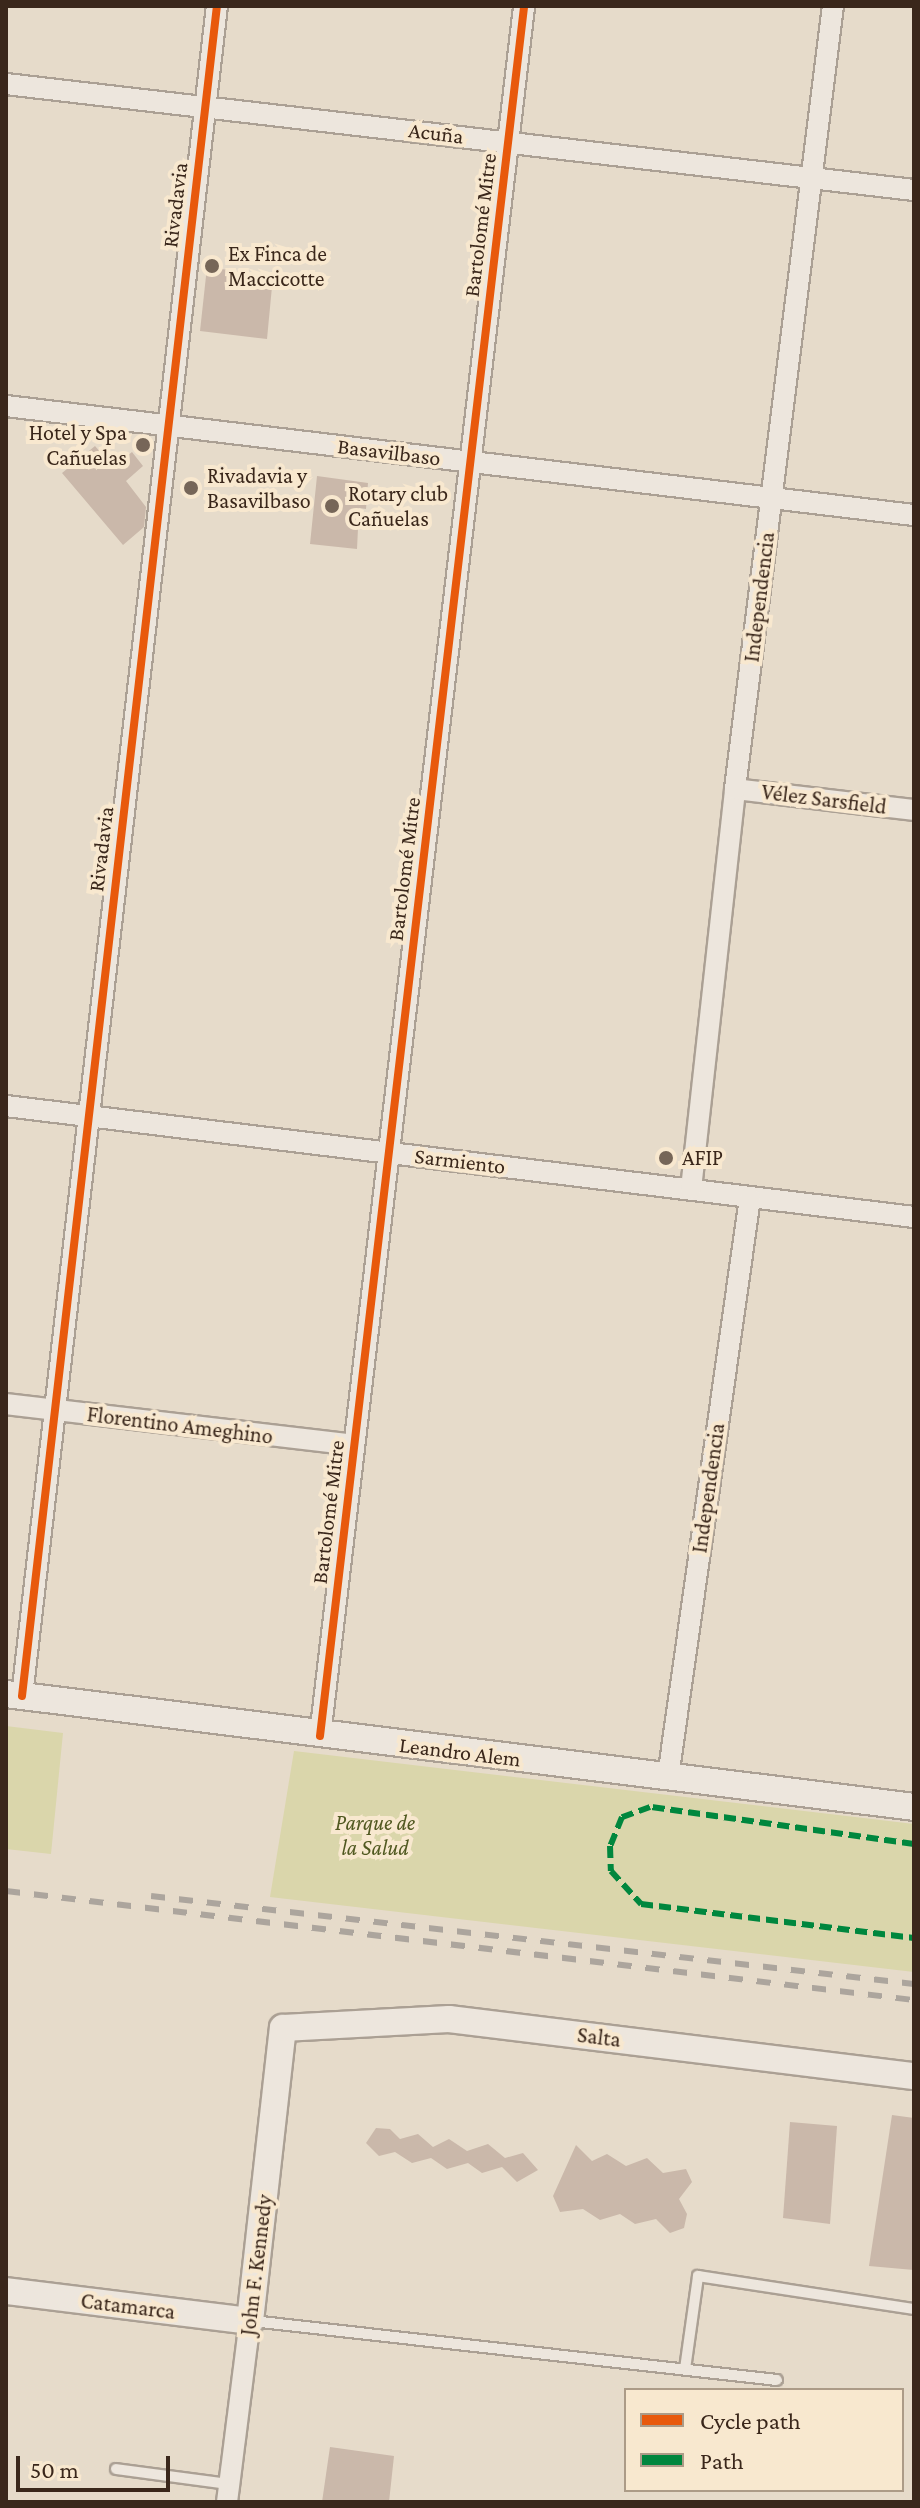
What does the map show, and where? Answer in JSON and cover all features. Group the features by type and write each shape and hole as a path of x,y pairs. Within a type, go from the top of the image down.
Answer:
{"street":[{"name":"Rivadavia","path":"14,1695 55,1410 217,6"},
{"name":"Bartolomé Mitre","path":"320,1736 524,6"},
{"name":"Independencia","path":"691,1189 735,789 833,6"},
{"name":"Acuña","path":"6,84 914,190"},
{"name":"Basavilbaso","path":"6,406 914,515"},
{"name":"Vélez Sarsfield","path":"735,789 914,810"},
{"name":"Sarmiento","path":"6,1106 914,1217"},
{"name":"Independencia","path":"668,1777 750,1198"},
{"name":"Florentino Ameghino","path":"6,1404 354,1445"},
{"name":"Leandro Alem","path":"14,1695 320,1736 914,1807"},
{"name":"Salta","path":"283,2028 449,2019 914,2076"},
{"name":"John F. Kennedy","path":"228,2493 283,2028"},
{"name":"Catamarca","path":"6,2291 250,2321"}],"lane":[{"path":"685,2369 698,2276 914,2309"},
{"path":"250,2321 777,2380"},
{"path":"116,2469 228,2493"}],"green space":[{"path":"6,1726 63,1733 51,1854 6,1849"},
{"name":"Parque de la Salud","path":"294,1751 914,1824 914,1972 270,1897"}],"building":[{"path":"207,267 273,276 267,339 200,331"},
{"path":"95,446 113,467 132,452 143,466 126,481 146,507 144,527 123,545 62,473"},
{"path":"317,476 368,483 366,509 359,508 357,549 310,544"},
{"path":"892,2115 914,2118 914,2270 869,2266"},
{"path":"790,2122 837,2126 830,2224 783,2218"},
{"path":"376,2128 390,2129 400,2139 418,2134 433,2147 449,2139 467,2151 488,2144 505,2158 523,2153 538,2170 517,2182 502,2167 482,2173 468,2163 447,2169 431,2158 412,2163 395,2152 379,2156 366,2143"},
{"path":"576,2145 592,2161 607,2154 626,2166 647,2158 663,2173 686,2169 692,2182 679,2199 687,2214 684,2228 670,2233 656,2219 635,2224 620,2214 600,2220 583,2209 560,2212 553,2196"},
{"path":"330,2447 394,2456 389,2502 322,2502"}],"railway":[{"path":"6,1891 914,2000"},
{"path":"151,1896 914,1984"}],"marked path":[{"path":"914,1844 650,1807 622,1817 610,1846 611,1871 641,1904 914,1938"}],"cycle path":[{"path":"22,1696 217,6"},
{"path":"320,1736 524,6"}],"place":[{"name":"Ex Finca de Maccicotte","path":"212,266"},
{"name":"Hotel y Spa Cañuelas","path":"143,445"},
{"name":"Rivadavia y Basavilbaso","path":"191,488"},
{"name":"Rotary club Cañuelas","path":"332,506"},
{"name":"AFIP","path":"666,1158"}]}
